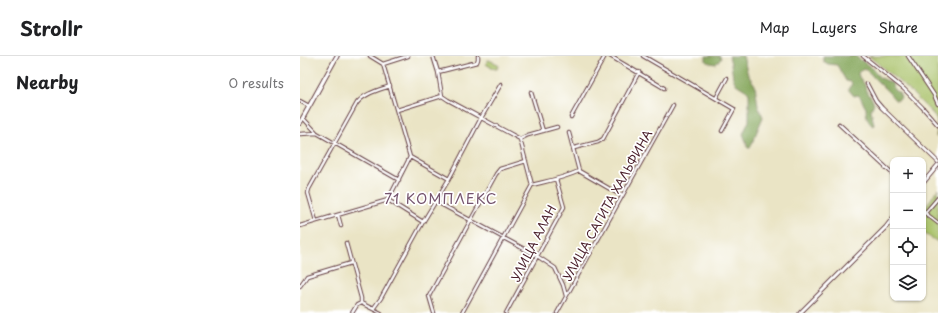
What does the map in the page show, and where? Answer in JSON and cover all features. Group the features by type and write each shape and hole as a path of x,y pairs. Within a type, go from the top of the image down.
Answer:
{"main road":[{"path":"300,123 337,56"}],"street":[{"path":"300,226 388,200 410,157 383,64 370,56"},
{"path":"383,64 408,56"},
{"path":"433,56 438,72 442,96 520,139 532,185 462,313"},
{"path":"438,72 477,62 478,56"},
{"path":"571,117 605,56"},
{"path":"610,56 664,88"},
{"path":"642,56 734,109 722,131"},
{"path":"863,56 904,89 938,126"},
{"path":"908,56 934,95 938,104"},
{"path":"574,148 598,142 603,139 639,72"},
{"path":"716,98 727,78"},
{"path":"373,309 381,298 501,84"},
{"path":"867,84 876,101 882,108 938,163 926,179"},
{"path":"316,221 308,193 309,188 357,103 361,98 390,86"},
{"path":"531,92 543,131"},
{"path":"397,110 442,96"},
{"path":"300,101 309,107"},
{"name":"УЛИЦА САГИТА ХАЛЬФИНА","path":"557,313 673,105"},
{"path":"303,118 317,133 399,180"},
{"path":"839,124 890,171"},
{"path":"520,139 528,134 557,127"},
{"path":"300,134 317,133"},
{"path":"569,133 579,171 622,196"},
{"path":"410,157 449,178"},
{"path":"434,313 430,296 496,174 500,169 526,161"},
{"path":"532,185 579,171"},
{"name":"УЛИЦА АЛАН","path":"506,313 564,207 556,179"},
{"path":"938,198 925,213 938,223"},
{"path":"388,200 423,222"},
{"path":"435,201 537,256 555,268 563,285 566,297"},
{"path":"338,215 341,226"},
{"path":"800,313 890,221"},
{"path":"346,243 361,298 360,303 352,313"},
{"path":"300,286 307,276 351,263"},
{"path":"360,303 381,313"}],"green space":[{"path":"706,56 720,56 721,59 716,64 710,63 706,61"},
{"path":"729,56 743,56 748,75 755,85 758,106 763,117 750,148 747,147 743,134 749,121 749,94 736,84 733,78"},
{"path":"823,56 855,56 872,68 879,77 892,83 894,90 899,93 901,98 899,100 895,100 866,70 864,69 858,73 874,103 871,110 873,126 868,120 866,108 861,98 858,95 854,96 848,89 852,84 851,82 846,81 837,65 828,64 823,61"},
{"path":"869,56 938,56 938,136 936,137 937,121 933,114 910,91"},
{"path":"488,60 499,65 497,69 486,64"},
{"path":"938,189 938,242 926,235 926,206"}],"district":[{"name":"71 КОМПЛЕКС","path":"441,198"}]}
